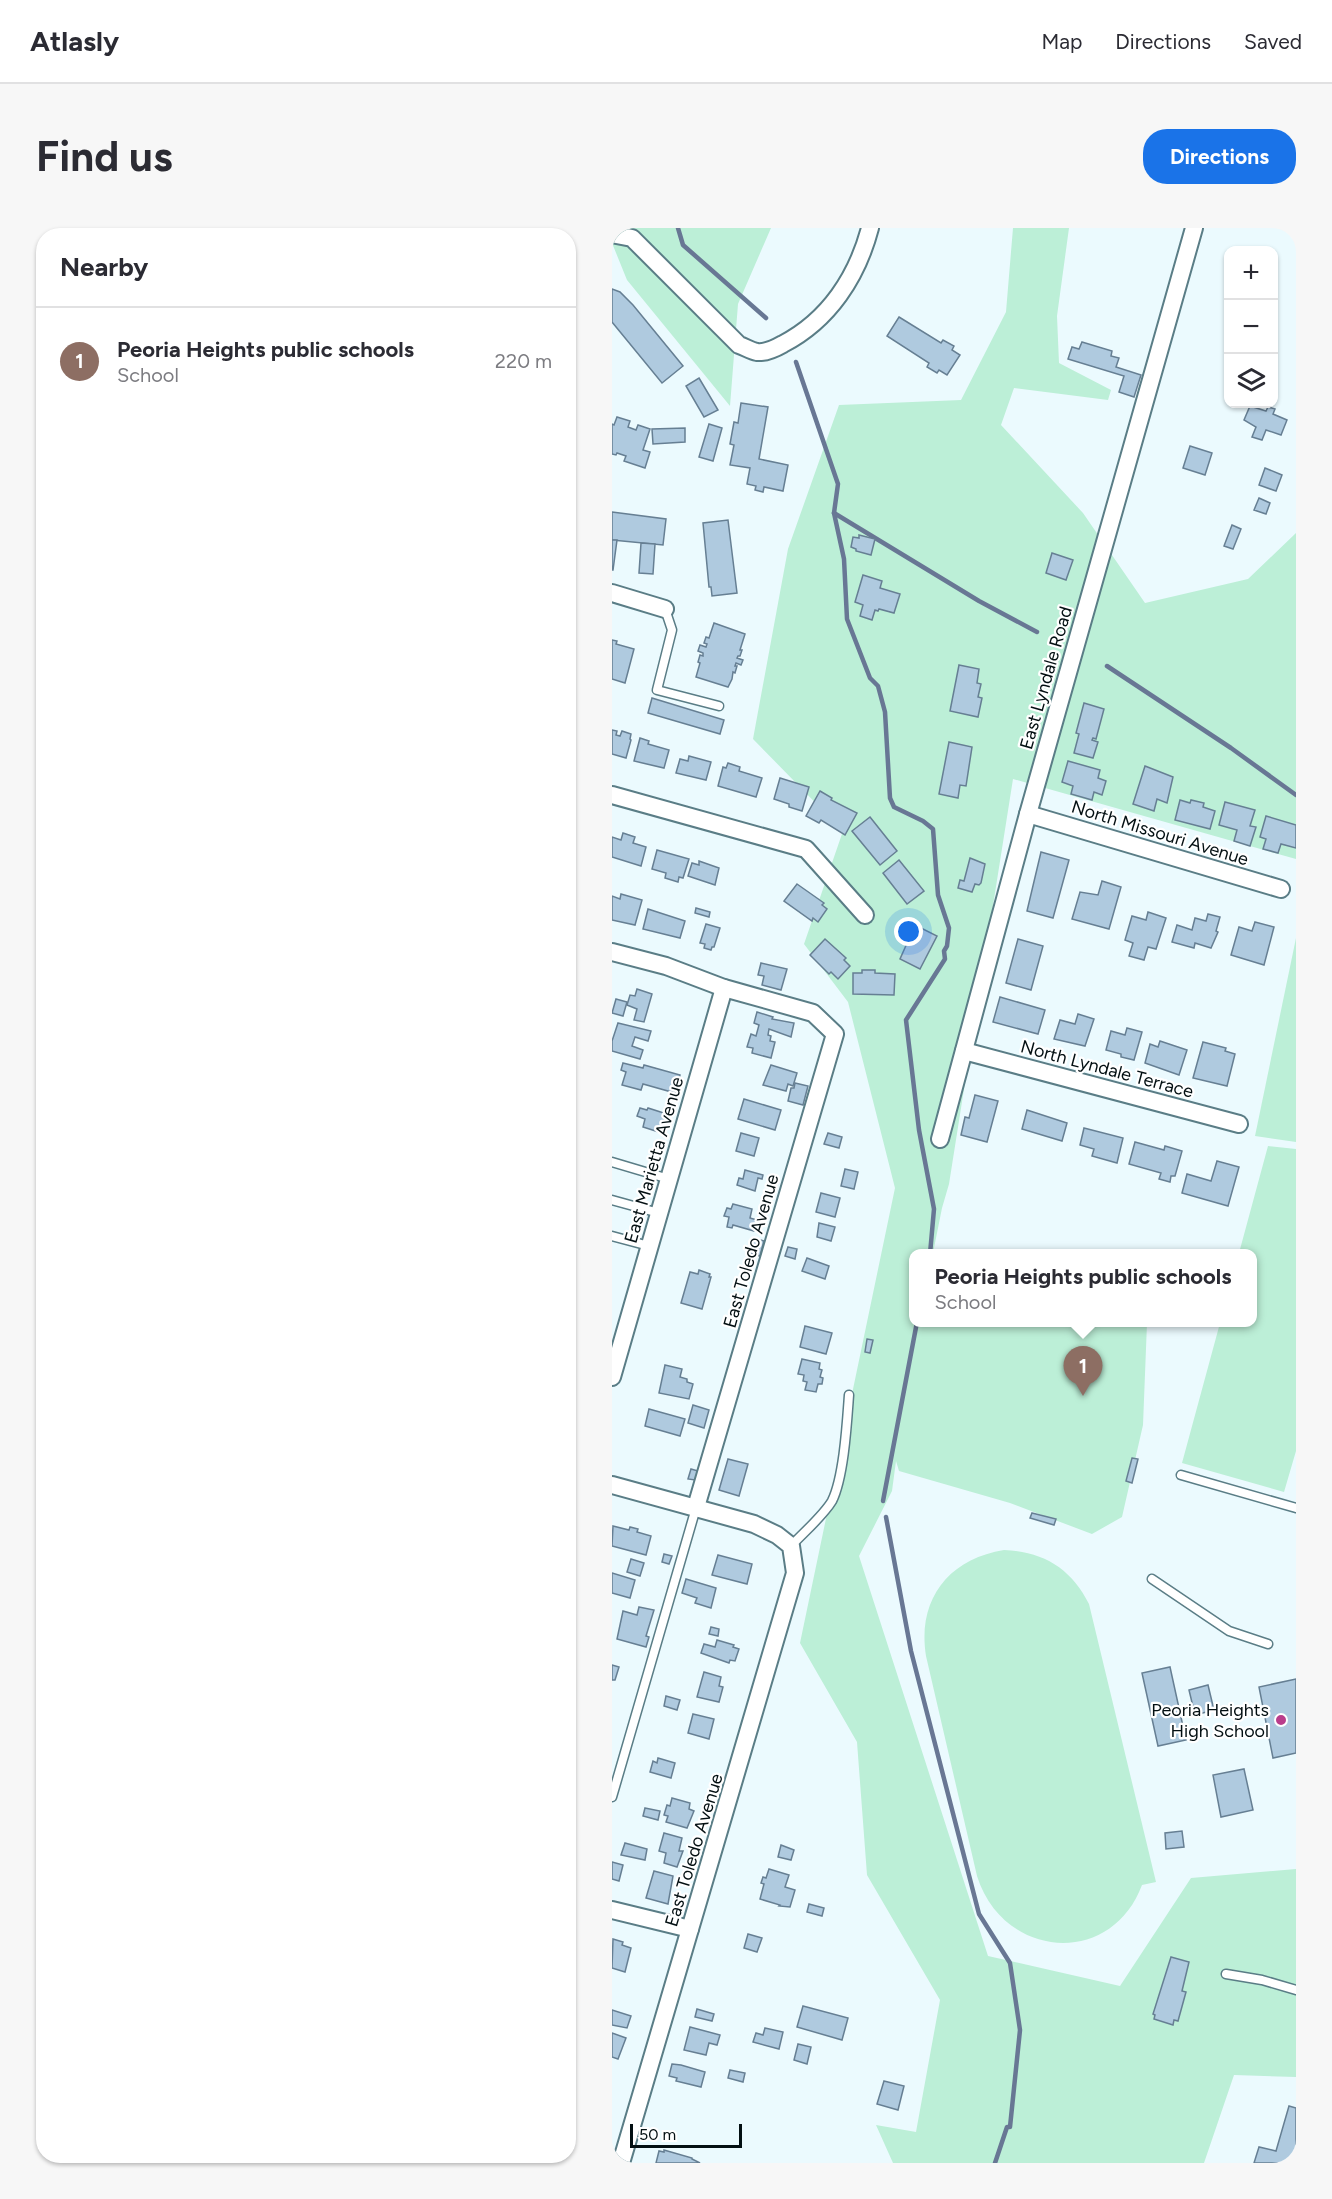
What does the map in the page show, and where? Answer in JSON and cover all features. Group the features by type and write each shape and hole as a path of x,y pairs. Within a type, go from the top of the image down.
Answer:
{"street":[{"path":"612,234 632,238 740,345 757,352 772,350 820,320 847,284 863,253 870,228"},
{"name":"East Lyndale Road","path":"940,1139 1028,814 1194,228"},
{"path":"612,593 665,609"},
{"path":"612,795 806,849 865,915"},
{"name":"North Missouri Avenue","path":"1028,814 1281,889"},
{"path":"612,952 666,966 724,988"},
{"name":"East Toledo Avenue","path":"696,1507 835,1034 813,1013 724,988"},
{"name":"East Marietta Avenue","path":"612,1377 724,988"},
{"name":"North Lyndale Terrace","path":"964,1051 1239,1124"},
{"path":"612,1485 754,1524 777,1535 791,1546"},
{"name":"East Toledo Avenue","path":"621,2163 787,1603 795,1573 791,1546"},
{"path":"612,1910 690,1929"}],"lane":[{"path":"665,609 672,630 657,690 719,706"},
{"path":"612,1162 669,1179"},
{"path":"612,1200 659,1213"},
{"path":"612,1236 650,1246"},
{"path":"791,1546 831,1502 837,1488 849,1395"},
{"path":"1181,1475 1296,1508"},
{"path":"612,1797 696,1507"},
{"path":"1152,1579 1229,1631 1268,1644"},
{"path":"1226,1974 1262,1980 1296,1990"}],"green space":[{"path":"612,228 771,228 738,304 730,406 627,280 612,243"},
{"path":"1013,228 1069,228 1057,316 1059,363 1111,390 1108,400 1014,388 1001,425 1083,513 1145,603 1248,579 1296,533 1296,859 1013,779 949,1184 934,1249 909,1249 909,1327 1147,1327 1143,1425 1122,1517 1092,1534 1010,1503 899,1471 896,1461 892,1491 859,1556 988,1956 1120,1986 1191,1878 1296,1869 1296,2077 1234,2075 1204,2163 893,2163 876,2125 916,2132 940,2000 867,1875 857,1742 800,1643 895,1188 848,1002 804,944 843,831 753,739 788,549 839,405 961,400 1006,312"},
{"path":"1296,938 1296,1142 1255,1136"},
{"path":"1268,1146 1296,1149 1296,1451 1284,1492 1182,1463 1219,1327 1257,1327 1257,1249 1240,1249"},
{"path":"1004,1550 1031,1554 1055,1564 1074,1581 1089,1604 1156,1882 1142,1885 1127,1912 1107,1930 1083,1941 1058,1943 1032,1937 1009,1924 990,1904 977,1876 926,1656 924,1636 927,1617 932,1600 941,1585 967,1562"}],"building":[{"path":"612,289 620,292 633,305 683,366 662,383 612,322"},
{"path":"899,317 941,343 943,340 954,346 952,350 960,355 947,375 939,370 937,373 927,367 929,363 887,336"},
{"path":"1082,342 1112,351 1111,356 1119,358 1116,367 1141,375 1134,397 1119,392 1124,376 1068,359 1072,347 1079,349"},
{"path":"699,378 718,410 704,417 686,386"},
{"path":"741,403 768,407 759,459 788,465 783,491 764,487 763,492 755,490 756,486 747,484 750,468 730,465 734,445 730,444 734,422 738,423"},
{"path":"1249,408 1266,411 1268,408 1272,408 1275,409 1273,414 1287,420 1281,435 1266,430 1262,440 1252,437 1256,427 1244,420"},
{"path":"617,417 630,421 628,427 636,430 638,425 650,429 643,450 650,452 645,468 624,461 626,456 612,454 612,424 614,425"},
{"path":"709,424 722,428 713,461 699,457"},
{"path":"685,428 685,442 653,444 652,429"},
{"path":"1190,446 1212,453 1205,475 1183,468"},
{"path":"1265,468 1282,475 1276,491 1259,485"},
{"path":"1259,498 1270,503 1266,514 1254,510"},
{"path":"612,512 666,519 663,545 612,540"},
{"path":"728,520 737,593 712,596 711,587 709,587 703,523"},
{"path":"1232,525 1241,529 1233,549 1224,546"},
{"path":"859,535 875,539 871,555 856,551 851,547 853,537 859,538"},
{"path":"612,540 617,540 613,570 612,570"},
{"path":"641,543 655,544 653,574 639,573"},
{"path":"1052,553 1073,560 1066,580 1046,573"},
{"path":"863,575 882,581 880,588 900,594 894,613 879,609 875,610 872,620 860,616 863,605 855,602"},
{"path":"714,623 745,634 740,656 737,658 743,660 741,665 736,663 735,673 733,672 728,687 696,677 700,655 703,656 703,653 698,651 700,645 706,647 707,644 704,643 706,637 709,638"},
{"path":"612,640 617,641 616,644 634,649 625,683 612,679"},
{"path":"959,665 979,669 977,683 981,684 978,697 982,698 978,717 950,711"},
{"path":"652,698 724,720 720,734 648,713"},
{"path":"1084,703 1104,709 1096,739 1092,740 1098,742 1093,758 1074,753 1079,734 1076,733"},
{"path":"612,730 617,731 616,735 620,736 622,731 631,734 626,758 612,754"},
{"path":"640,738 649,741 648,744 669,750 664,768 634,761"},
{"path":"949,742 972,747 966,786 960,785 958,798 939,794"},
{"path":"689,756 711,762 706,780 676,773 680,759 688,761"},
{"path":"1068,761 1100,770 1098,778 1106,781 1102,795 1094,792 1092,800 1071,794 1073,786 1062,782"},
{"path":"728,763 740,767 739,771 762,778 756,797 718,786 723,767 726,768"},
{"path":"1145,766 1173,777 1167,803 1157,799 1154,811 1133,804"},
{"path":"780,778 809,787 802,811 774,799"},
{"path":"820,791 832,798 831,800 857,813 845,835 821,820 819,823 806,816"},
{"path":"1180,800 1204,803 1203,807 1215,811 1210,829 1175,820"},
{"path":"1225,802 1255,810 1250,826 1256,827 1250,846 1234,841 1237,830 1219,825"},
{"path":"1266,816 1296,825 1296,848 1281,844 1278,853 1263,849 1266,839 1260,837"},
{"path":"870,817 897,851 880,865 852,831"},
{"path":"623,833 635,837 633,843 646,847 641,866 612,857 612,837 621,840"},
{"path":"657,850 689,859 683,878 679,877 678,882 665,878 666,873 652,869"},
{"path":"1041,852 1069,860 1053,918 1027,911"},
{"path":"970,858 985,864 981,883 975,884 972,892 958,888 960,880 964,881"},
{"path":"899,860 924,891 907,904 883,873"},
{"path":"699,861 719,868 715,885 688,876 692,863 699,865"},
{"path":"1102,881 1121,887 1109,929 1072,919 1080,892 1098,895"},
{"path":"797,884 824,903 822,905 827,909 818,922 813,918 812,921 784,901"},
{"path":"621,894 642,900 635,925 612,920 612,896 620,899"},
{"path":"696,908 710,912 709,917 695,913"},
{"path":"648,909 685,921 680,938 643,929"},
{"path":"1148,912 1166,918 1156,949 1148,947 1144,960 1129,956 1133,943 1125,940 1132,916 1146,920"},
{"path":"1208,914 1220,917 1216,931 1218,932 1211,948 1195,943 1194,948 1172,942 1177,925 1192,930 1195,918 1206,921"},
{"path":"1255,922 1274,927 1264,965 1231,955 1239,927 1252,931"},
{"path":"706,924 720,928 711,950 704,948 705,944 700,943"},
{"path":"917,926 937,936 920,969 900,959"},
{"path":"825,939 846,958 844,960 850,966 838,979 831,972 829,974 810,955"},
{"path":"1018,939 1043,946 1031,990 1006,983"},
{"path":"761,963 787,969 781,990 762,985 764,976 758,975"},
{"path":"862,970 895,974 894,995 853,994 853,973 862,973"},
{"path":"637,989 652,994 644,1022 634,1020 637,1009 627,1005 630,995 635,996"},
{"path":"1000,997 1045,1010 1038,1034 993,1022"},
{"path":"616,999 627,1002 623,1016 612,1013"},
{"path":"757,1012 773,1017 772,1019 794,1023 791,1037 769,1029 770,1041 775,1042 771,1058 752,1053 753,1048 747,1047 751,1034 756,1036 759,1025 754,1023"},
{"path":"1078,1014 1094,1019 1085,1046 1054,1039 1060,1020 1075,1024"},
{"path":"618,1023 651,1031 648,1041 635,1037 632,1046 643,1050 640,1059 612,1051 612,1041"},
{"path":"1127,1028 1142,1032 1134,1060 1106,1050 1111,1031 1125,1035"},
{"path":"1160,1041 1187,1050 1179,1075 1145,1063 1150,1044 1158,1047"},
{"path":"1203,1042 1226,1048 1225,1051 1235,1054 1227,1086 1193,1078"},
{"path":"623,1063 643,1068 644,1065 680,1075 675,1093 643,1084 641,1090 622,1085 626,1072 621,1070"},
{"path":"771,1065 797,1073 793,1086 788,1084 786,1091 763,1085"},
{"path":"795,1083 808,1086 803,1105 788,1101 791,1088 794,1088"},
{"path":"975,1095 998,1101 987,1142 961,1135 965,1117 969,1118"},
{"path":"744,1099 781,1110 775,1130 738,1119"},
{"path":"640,1108 647,1110 648,1108 670,1115 665,1134 643,1127 645,1119 637,1116"},
{"path":"1027,1110 1067,1123 1062,1141 1022,1129"},
{"path":"1084,1128 1123,1138 1117,1163 1092,1156 1094,1149 1080,1145"},
{"path":"741,1133 759,1138 754,1156 736,1151"},
{"path":"828,1133 842,1137 839,1148 824,1144"},
{"path":"1135,1142 1164,1150 1165,1146 1182,1151 1175,1176 1171,1176 1170,1182 1159,1179 1161,1173 1129,1164"},
{"path":"1217,1161 1239,1167 1228,1206 1182,1193 1187,1174 1211,1181"},
{"path":"845,1169 858,1172 854,1189 841,1186"},
{"path":"745,1170 763,1175 762,1179 758,1178 755,1191 737,1185 739,1178 743,1179"},
{"path":"821,1193 840,1198 835,1217 816,1212"},
{"path":"733,1204 752,1209 750,1218 757,1220 754,1231 733,1225 732,1228 727,1227 729,1217 724,1216 727,1208 731,1209"},
{"path":"819,1223 835,1227 831,1241 817,1237"},
{"path":"754,1238 764,1241 760,1256 749,1253"},
{"path":"788,1247 797,1249 795,1259 785,1256"},
{"path":"807,1258 829,1266 825,1279 802,1271"},
{"path":"699,1270 710,1274 709,1277 711,1277 702,1309 681,1303 690,1272 698,1274"},
{"path":"805,1326 832,1333 826,1354 800,1347"},
{"path":"867,1339 873,1340 870,1353 865,1352"},
{"path":"802,1359 820,1363 819,1369 822,1370 820,1377 823,1378 816,1392 805,1390 807,1382 803,1381 804,1375 798,1374"},
{"path":"665,1365 682,1369 680,1377 693,1384 689,1399 659,1393"},
{"path":"693,1405 709,1410 704,1428 688,1423"},
{"path":"649,1409 685,1419 680,1436 645,1426"},
{"path":"1132,1458 1138,1459 1132,1483 1126,1481"},
{"path":"728,1459 748,1464 739,1496 719,1490"},
{"path":"691,1469 698,1471 695,1480 688,1479"},
{"path":"1032,1513 1056,1519 1054,1525 1030,1518"},
{"path":"613,1526 629,1530 630,1527 638,1529 637,1532 651,1536 646,1555 612,1546"},
{"path":"664,1554 672,1556 669,1564 662,1562"},
{"path":"718,1555 752,1564 747,1584 712,1575"},
{"path":"631,1559 644,1563 640,1576 627,1572"},
{"path":"612,1573 635,1580 630,1598 612,1593"},
{"path":"686,1579 716,1588 711,1608 695,1603 697,1598 682,1593"},
{"path":"639,1607 654,1610 646,1636 649,1637 646,1647 617,1639 623,1611 637,1615"},
{"path":"711,1627 719,1629 718,1636 709,1634"},
{"path":"717,1640 734,1645 733,1647 739,1649 735,1661 730,1660 729,1663 701,1653 704,1644 715,1647"},
{"path":"612,1665 619,1667 615,1680 612,1680"},
{"path":"1170,1667 1186,1740 1158,1746 1142,1673"},
{"path":"704,1672 721,1677 719,1686 723,1687 719,1702 697,1697"},
{"name":"Peoria Heights High School","path":"1296,1679 1296,1753 1273,1758 1259,1687"},
{"path":"1208,1685 1214,1710 1195,1715 1189,1690"},
{"path":"666,1696 680,1700 677,1710 664,1706"},
{"path":"693,1714 714,1719 709,1739 688,1733"},
{"path":"658,1758 675,1763 671,1778 650,1772 653,1761 657,1763"},
{"path":"1244,1769 1253,1810 1221,1817 1213,1775"},
{"path":"672,1798 690,1803 689,1809 694,1811 687,1828 666,1822 668,1816 664,1815"},
{"path":"645,1808 660,1811 658,1820 643,1816"},
{"path":"1182,1831 1184,1847 1166,1849 1165,1833"},
{"path":"664,1833 682,1838 679,1851 683,1851 677,1867 664,1863 666,1853 659,1851"},
{"path":"625,1843 647,1849 645,1860 621,1855"},
{"path":"781,1845 794,1850 791,1860 778,1857"},
{"path":"612,1862 623,1865 619,1881 612,1879"},
{"path":"769,1869 789,1875 785,1887 795,1890 790,1907 779,1906 760,1899 764,1884 761,1883 763,1877 766,1878"},
{"path":"654,1871 673,1876 668,1904 646,1898"},
{"path":"809,1904 824,1908 822,1916 807,1912"},
{"path":"748,1934 762,1938 757,1952 744,1948"},
{"path":"613,1939 631,1948 625,1972 612,1968"},
{"path":"1171,1957 1189,1962 1182,1991 1186,1992 1178,2021 1174,2020 1173,2025 1154,2019 1153,2014"},
{"path":"803,2006 848,2018 842,2040 797,2027"},
{"path":"697,2009 714,2014 712,2021 695,2017"},
{"path":"612,2010 631,2016 627,2028 612,2025"},
{"path":"690,2027 720,2035 717,2045 709,2043 706,2055 684,2050"},
{"path":"765,2028 783,2032 779,2049 753,2042 756,2033 763,2035"},
{"path":"612,2033 626,2038 618,2059 612,2057"},
{"path":"798,2044 811,2047 807,2064 794,2060"},
{"path":"672,2064 705,2072 701,2087 676,2081 677,2078 669,2076"},
{"path":"730,2070 745,2073 743,2082 728,2078"},
{"path":"884,2081 904,2086 898,2110 877,2104"},
{"path":"1289,2106 1296,2108 1296,2163 1254,2163 1259,2147 1276,2151"},
{"path":"664,2150 692,2158 700,2163 656,2163 659,2151 664,2152"}],"waterway":[{"path":"678,228 683,245 766,318"},
{"path":"796,362 838,484 834,513 844,559 847,619 870,678 878,686 885,712 890,798 894,807 923,821 933,829 938,895 949,928 947,946 944,951 945,959 906,1020 919,1130 934,1209 930,1249"},
{"path":"834,513 979,601 1037,632"},
{"path":"1107,666 1231,748 1296,795"},
{"path":"883,1501 916,1327"},
{"path":"886,1517 911,1651 979,1914 1010,1963 1020,2030 1010,2127 1007,2127 995,2163"}],"place":[{"name":"Peoria Heights public schools","path":"1083,1396"},
{"name":"Peoria Heights High School","path":"1281,1720"}]}
